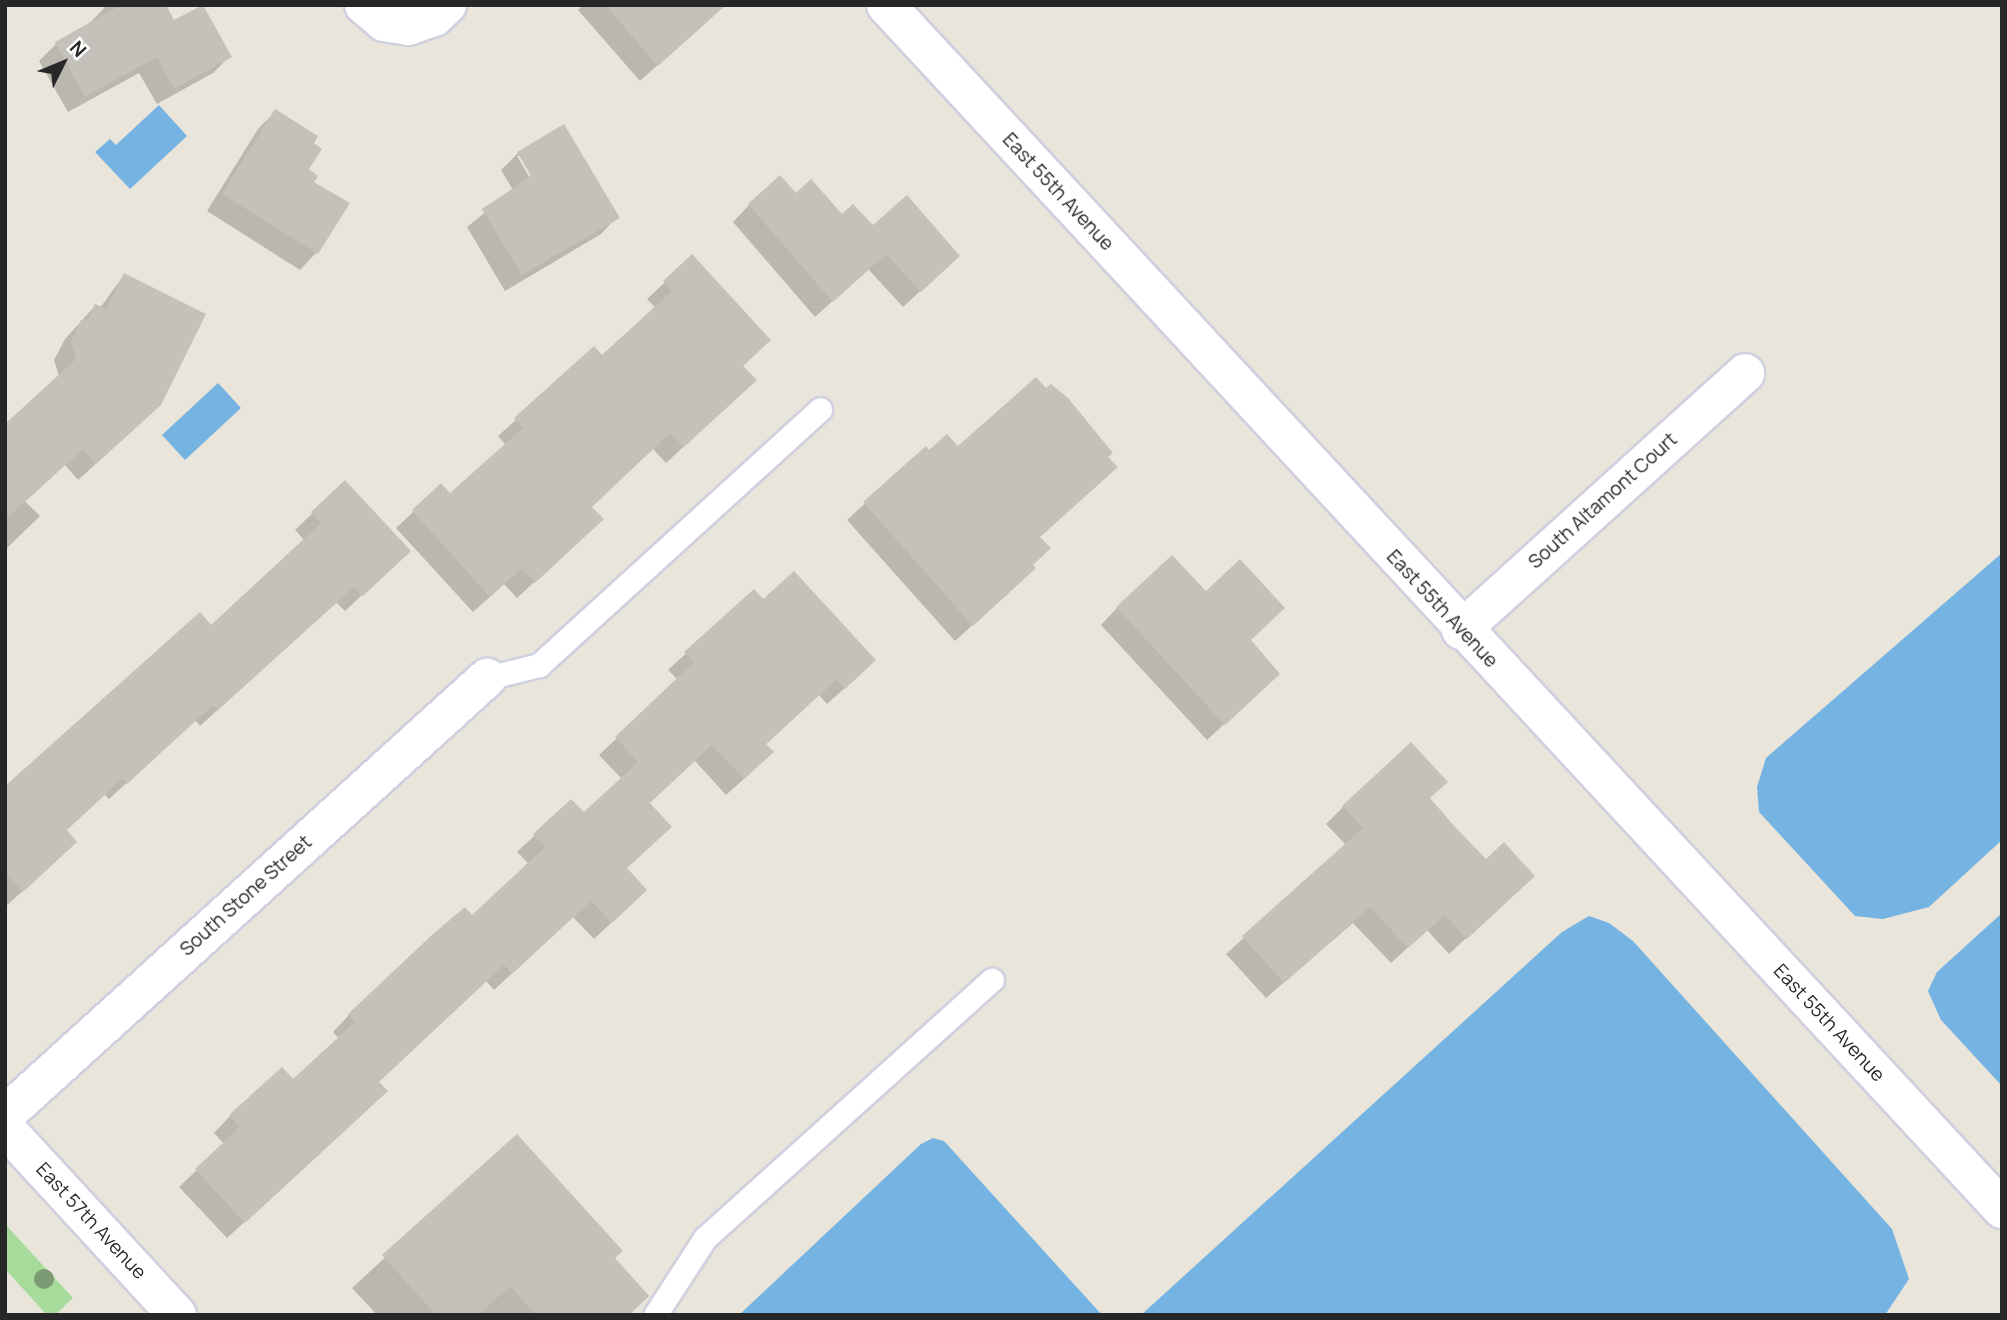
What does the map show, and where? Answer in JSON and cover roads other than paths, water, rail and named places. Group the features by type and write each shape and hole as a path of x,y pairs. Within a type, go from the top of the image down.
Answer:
{"street":[{"path":"364,5 384,22 408,26 434,17 447,5"},
{"name":"East 55th Avenue","path":"886,5 1461,630 2002,1209"},
{"name":"South Altamont Court","path":"1461,630 1745,373"},
{"name":"South Stone Street","path":"5,1115 487,678"},
{"name":"East 57th Avenue","path":"5,1128 177,1315"}],"lane":[{"path":"487,678 539,665 820,409"},
{"path":"655,1315 705,1238 992,980"}],"water":[{"path":"159,105 187,136 130,189 95,152 110,139 116,145"},
{"path":"218,383 241,408 185,460 162,435"},
{"path":"2002,553 2002,840 1929,907 1883,919 1855,916 1759,812 1757,787 1766,758"},
{"path":"2002,913 2002,1086 1941,1020 1928,991 1937,972"},
{"path":"1589,916 1609,923 1633,941 1892,1229 1909,1279 1885,1315 1141,1315 1562,932"},
{"path":"933,1138 944,1141 1102,1315 739,1315 921,1144"}]}
